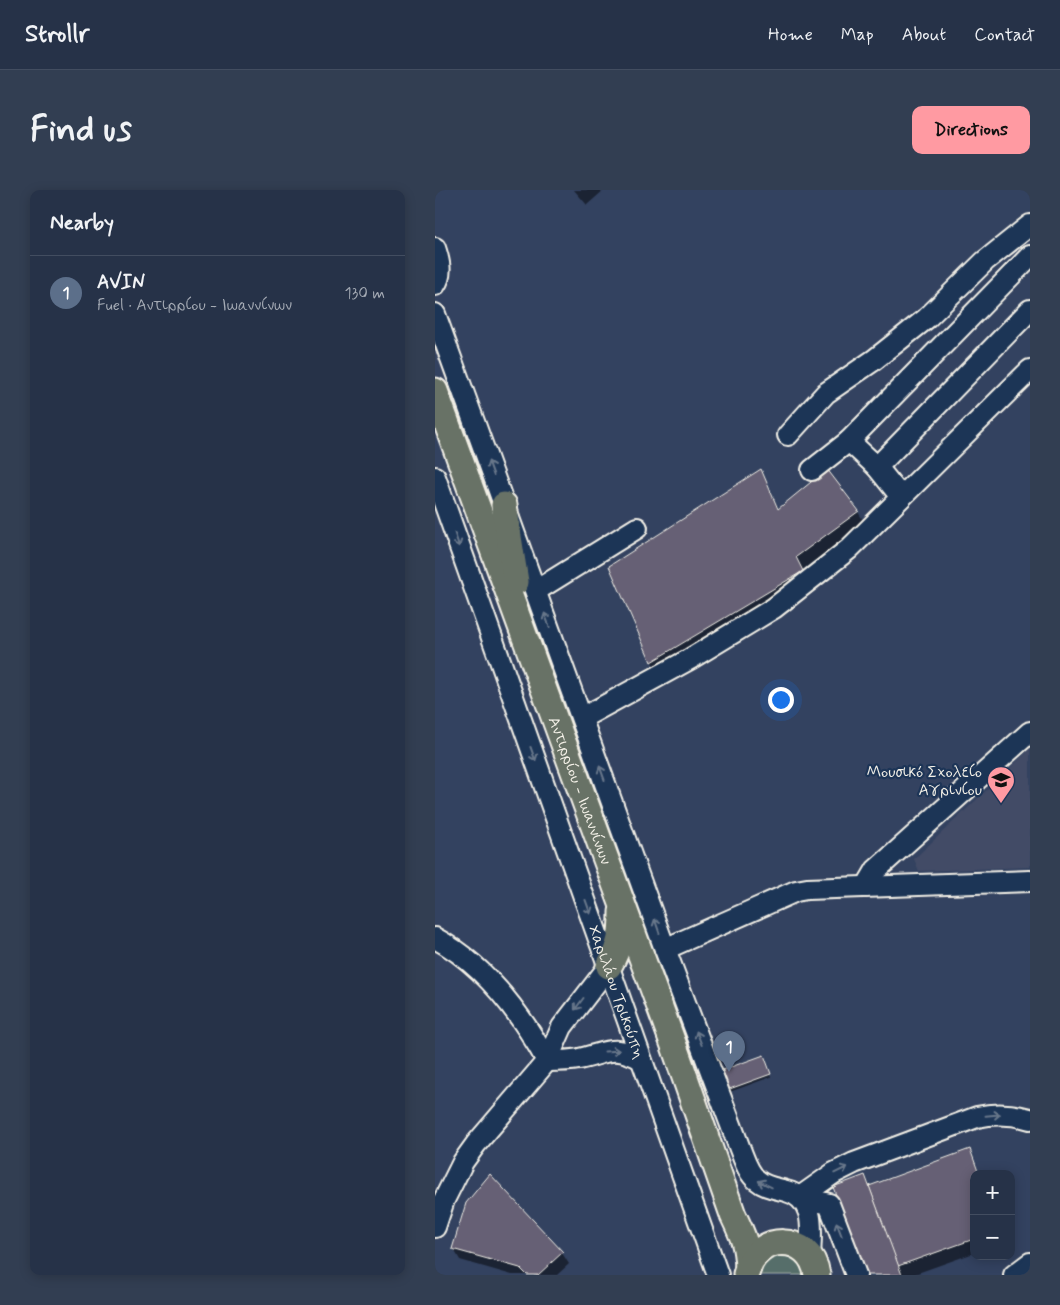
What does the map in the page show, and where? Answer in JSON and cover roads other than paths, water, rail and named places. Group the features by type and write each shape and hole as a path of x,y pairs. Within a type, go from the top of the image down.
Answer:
{"main road":[{"name":"Αντιρρίου - Ιωαννίνων","path":"435,391 733,1215 746,1244 747,1271"},
{"path":"504,504 525,639"},
{"path":"609,966 620,942 622,930 621,902"},
{"name":"Αντιρρίου - Ιωαννίνων","path":"725,1190 758,1227 786,1243 799,1247 813,1266"},
{"path":"747,1271 750,1261 759,1250 772,1244 786,1243"}],"street":[{"path":"788,435 826,392 874,360 927,318 985,261 1030,225"},
{"path":"435,248 439,263 439,275 435,285"},
{"path":"812,470 849,441 1030,256"},
{"path":"877,467 1030,310"},
{"path":"435,314 537,590 665,949 748,1169 755,1179 767,1186 792,1192 807,1204 813,1266"},
{"path":"582,718 690,659 774,608 849,549 1030,370"},
{"path":"849,441 877,467 901,497"},
{"name":"Χαριλάου Τρικούπη","path":"435,477 717,1275"},
{"path":"537,590 637,528"},
{"path":"866,887 872,875 883,864 1030,732"},
{"path":"665,949 795,891 1030,881"},
{"path":"435,938 461,954 504,996 521,1017 547,1061"},
{"path":"435,1227 440,1202 463,1162 547,1061 562,1027 609,966"},
{"path":"547,1061 565,1061 616,1050 628,1052 641,1059"},
{"path":"800,1197 834,1173 855,1163 977,1117 988,1114 1002,1114 1030,1119"},
{"path":"800,1197 829,1204 856,1275"},
{"path":"1014,1275 1030,1263"}],"place":[{"name":"Μουσικό Σχολείο Αγρινίου","path":"1001,804"},
{"name":"AVIN","path":"729,1072"}]}
